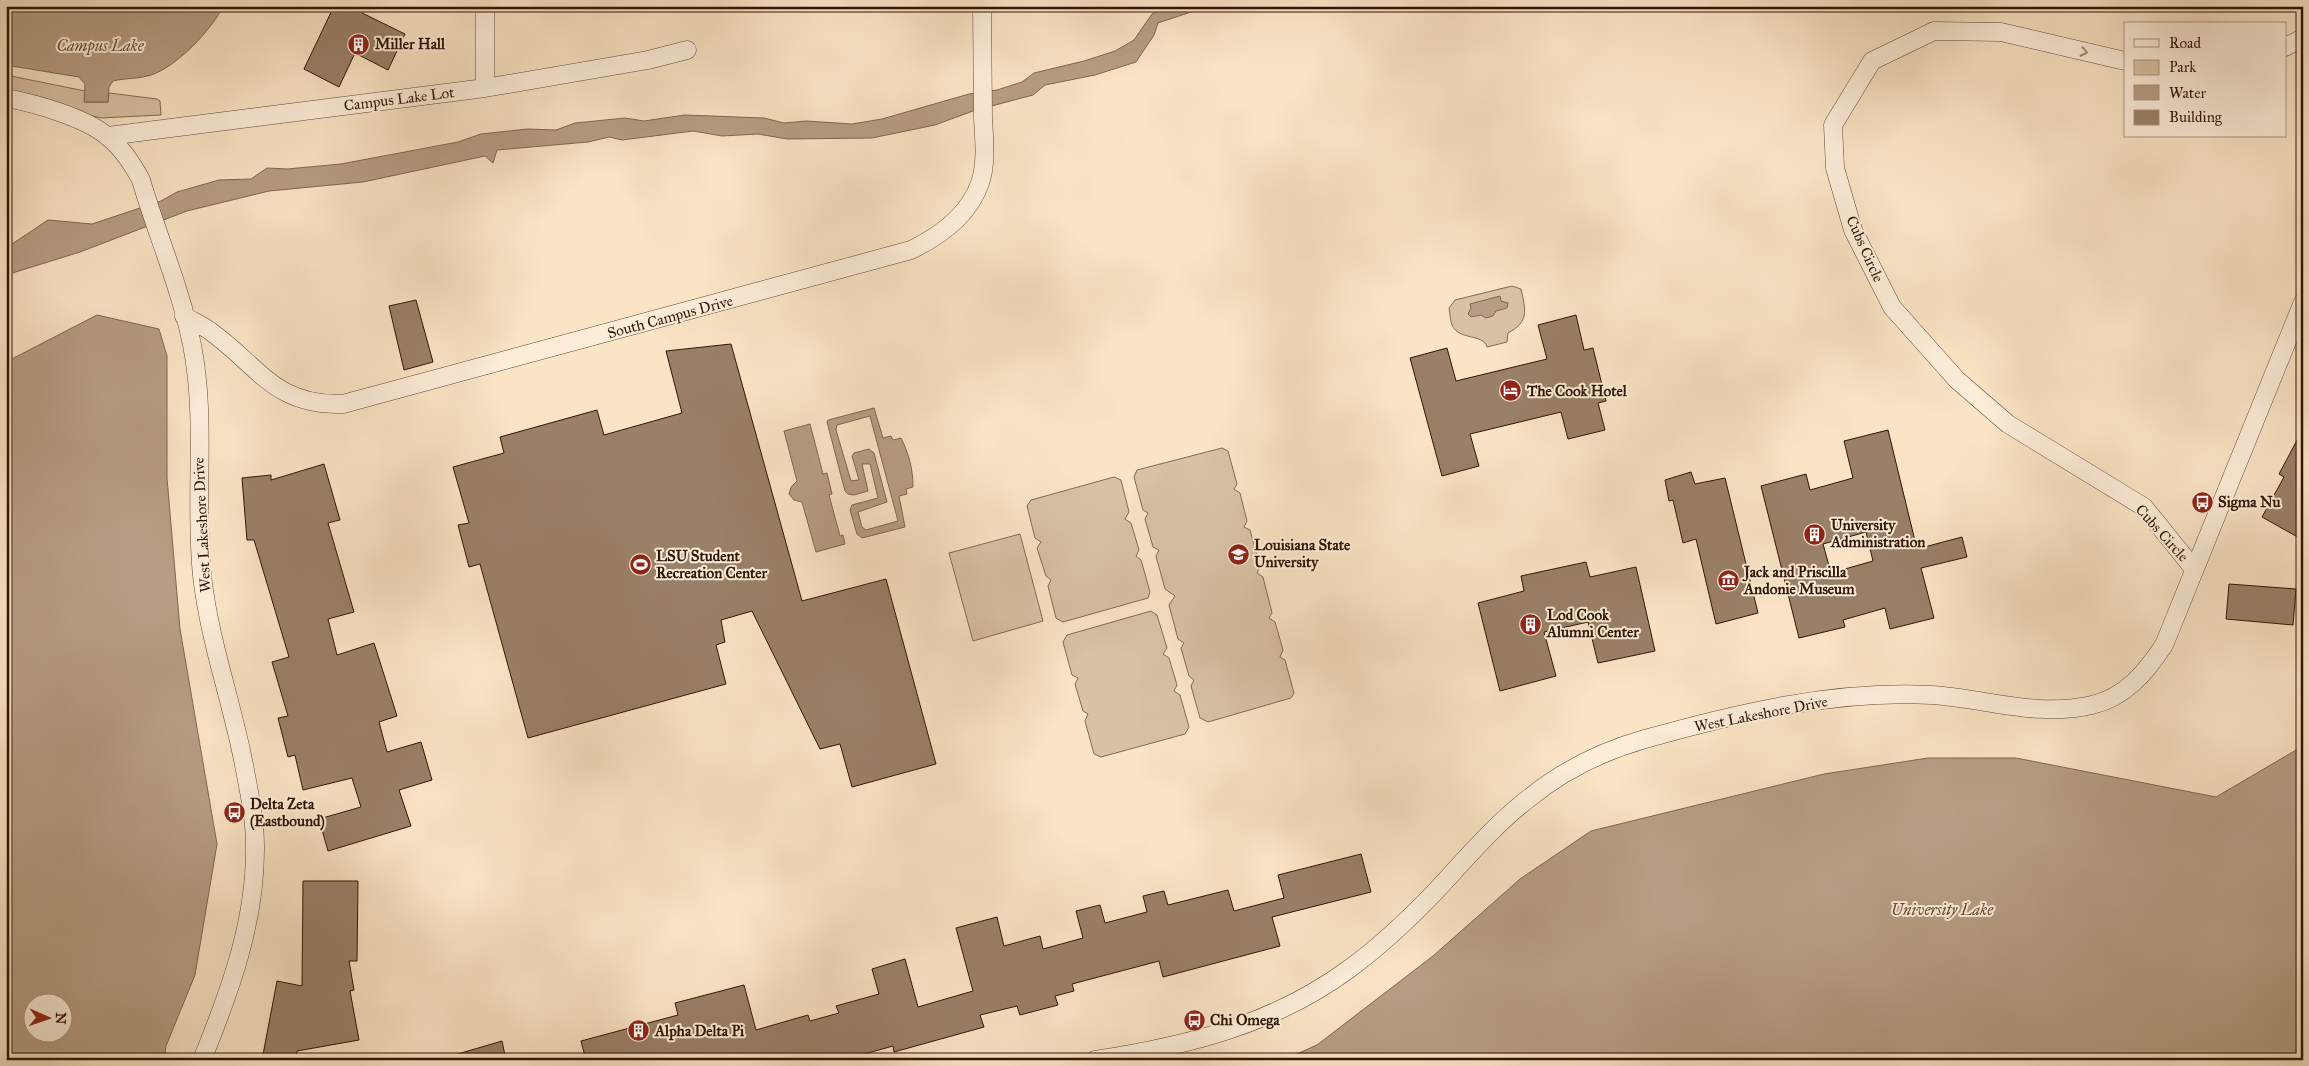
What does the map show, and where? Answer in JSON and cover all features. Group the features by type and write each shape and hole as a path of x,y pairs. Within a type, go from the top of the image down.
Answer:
{"street":[{"path":"485,6 485,88"},
{"name":"South Campus Drive","path":"184,316 210,331 285,393 313,402 343,404 910,250 936,238 950,226 965,209 980,184 984,147 982,6"},
{"name":"Cubs Circle","path":"2124,61 2001,32 1934,31 1872,61 1833,125 1835,168 1850,221 1892,307 1957,380 2008,424 2144,507 2194,569"},
{"path":"2286,46 2303,38"},
{"name":"Campus Lake Lot","path":"108,136 485,88 648,60 687,50"},
{"name":"West Lakeshore Drive","path":"6,98 61,113 108,136 134,166 141,180 192,345 196,378 200,538 206,607 244,764 255,846 252,900 245,935 231,986 202,1060"},
{"name":"West Lakeshore Drive","path":"1095,1060 1188,1044 1280,1010 1319,989 1349,969 1396,930 1527,799 1575,768 1611,750 1642,740 1738,716 1832,699 1882,695 1931,695 2032,710 2062,710 2094,704 2117,695 2130,687 2148,669 2164,645 2303,302"}],"green space":[{"path":"6,75 85,91 85,102 108,102 109,93 157,99 160,101 161,115 101,118 84,114 50,100 6,89"},
{"path":"1512,286 1521,289 1525,310 1520,325 1508,333 1507,342 1487,347 1481,340 1455,330 1451,323 1449,308 1455,300"},
{"path":"1222,448 1228,451 1237,484 1234,489 1240,493 1247,521 1244,527 1250,530 1260,567 1257,573 1263,577 1272,613 1269,618 1275,622 1283,650 1280,657 1285,660 1294,693 1291,698 1208,722 1200,718 1191,686 1194,680 1189,676 1181,648 1184,643 1178,639 1169,605 1175,596 1165,589 1156,556 1159,550 1153,547 1145,519 1148,513 1143,510 1134,477 1137,470"},
{"path":"1114,477 1121,480 1129,512 1125,519 1131,523 1139,550 1136,556 1141,560 1150,592 1148,598 1063,622 1056,618 1048,586 1051,580 1046,576 1037,548 1041,542 1035,538 1027,506 1031,500"},
{"path":"1020,534 1043,621 973,641 949,553"},
{"path":"1151,611 1157,615 1167,648 1163,654 1169,658 1177,685 1174,691 1180,695 1189,727 1185,734 1101,757 1094,754 1085,721 1088,714 1083,711 1075,684 1078,678 1072,675 1063,642 1067,635"}],"water":[{"name":"Campus Lake","path":"6,6 223,6 211,26 202,36 182,56 161,71 142,77 113,81 109,87 108,102 84,102 85,84 79,77 6,65"},
{"path":"1173,6 1209,6 1158,23 1154,35 1136,62 1095,75 1045,85 1033,95 973,111 935,125 872,138 787,139 758,134 722,136 693,131 622,140 609,137 588,142 497,150 493,163 485,156 363,182 269,191 187,211 80,252 6,275 6,248 48,220 92,224 161,201 177,192 219,180 251,179 267,168 287,169 341,164 458,142 481,134 528,129 556,130 575,123 625,118 644,121 685,115 764,118 784,123 806,121 852,124 882,119 969,94 997,90 1022,82 1034,73 1084,61 1115,51 1134,40 1152,14"},
{"path":"1500,296 1501,301 1508,303 1507,308 1496,311 1493,316 1486,318 1481,315 1471,317 1468,314 1471,308 1470,304"},
{"path":"97,315 159,329 167,356 167,478 180,629 217,844 195,975 166,1046 164,1060 6,1060 6,362"},
{"path":"874,408 883,438 891,436 893,440 901,438 910,462 913,480 913,487 906,489 907,494 899,496 905,527 862,538 857,534 850,510 852,505 878,498 870,464 862,464 868,491 854,495 848,494 845,491 828,420","holes":["870,416 898,521 866,530 862,527 858,512 887,502 874,453 869,449 854,453 852,456 859,480 851,481 836,430 837,425"]},
{"path":"810,424 823,474 827,473 832,494 829,495 840,536 843,535 845,544 816,552 802,502 794,500 789,494 791,487 797,481 784,431"},
{"name":"University Lake","path":"2303,746 2303,1060 1283,1060 1317,1045 1433,956 1520,879 1591,831 1824,774 1928,758 2016,758 2216,797"}],"building":[{"name":"Miller Hall","path":"334,6 366,6 362,13 405,34 388,70 355,53 339,87 304,69"},
{"path":"416,300 433,362 404,370 389,306"},
{"name":"The Cook Hotel","path":"1576,315 1584,350 1593,348 1606,401 1598,403 1605,430 1568,439 1561,412 1470,434 1479,466 1442,476 1410,358 1447,348 1456,381 1547,359 1538,325"},
{"name":"LSU Student Recreation Center","path":"731,344 802,601 886,579 936,764 852,787 840,744 820,749 752,611 721,620 725,642 716,645 726,684 528,738 480,564 469,567 458,525 469,523 453,467 504,453 500,437 597,410 604,435 682,413 666,351"},
{"path":"2303,429 2303,540 2262,517 2284,477 2279,474"},
{"name":"University Administration","path":"1888,430 1917,549 1962,537 1967,557 1921,568 1934,618 1890,629 1885,608 1843,620 1845,627 1799,638 1761,486 1806,474 1810,490 1853,478 1844,441","holes":["1866,532 1873,561 1831,573 1823,544"]},
{"path":"324,464 340,520 328,523 354,612 328,619 337,655 374,643 397,716 379,722 387,752 421,742 432,780 399,790 411,826 328,851 319,819 361,807 352,778 303,790 295,755 288,757 278,718 288,716 272,662 289,657 254,540 247,540 242,478 271,475 271,480"},
{"path":"1691,472 1695,484 1725,478 1758,613 1716,624 1696,539 1683,543 1673,500 1669,501 1665,480"},
{"name":"Lod Cook Alumni Center","path":"1586,562 1590,577 1636,567 1655,651 1598,663 1588,622 1544,632 1556,676 1500,691 1478,603 1524,591 1521,576"},
{"path":"2229,584 2296,589 2293,625 2226,619"},
{"path":"1361,854 1371,892 1272,917 1280,946 1163,977 1159,961 1072,984 1074,991 1055,996 1058,1005 1020,1015 1017,1006 980,1015 984,1027 894,1052 893,1046 843,1060 586,1060 581,1041 678,1015 675,1003 744,985 756,1030 808,1015 810,1021 839,1013 836,1006 879,994 872,969 905,959 918,1007 973,991 956,928 997,917 1004,946 1040,936 1043,949 1083,938 1076,911 1100,905 1105,923 1147,912 1143,896 1164,891 1168,905 1228,890 1234,911 1284,898 1278,875"},
{"path":"303,881 358,881 357,961 349,961 354,990 350,991 359,1040 297,1051 295,1060 262,1060 277,981 302,986"},
{"path":"502,1041 506,1060 452,1060 451,1056"}],"place":[{"name":"Miller Hall","path":"359,44"},
{"name":"The Cook Hotel","path":"1511,391"},
{"name":"Sigma Nu","path":"2202,502"},
{"name":"University Administration","path":"1815,534"},
{"name":"Louisiana State University","path":"1238,554"},
{"name":"LSU Student Recreation Center","path":"640,565"},
{"name":"Jack and Priscilla Andonie Museum","path":"1728,581"},
{"name":"Lod Cook Alumni Center","path":"1531,624"},
{"name":"Delta Zeta (Eastbound)","path":"234,813"},
{"name":"Chi Omega","path":"1194,1020"},
{"name":"Alpha Delta Pi","path":"639,1031"}]}
